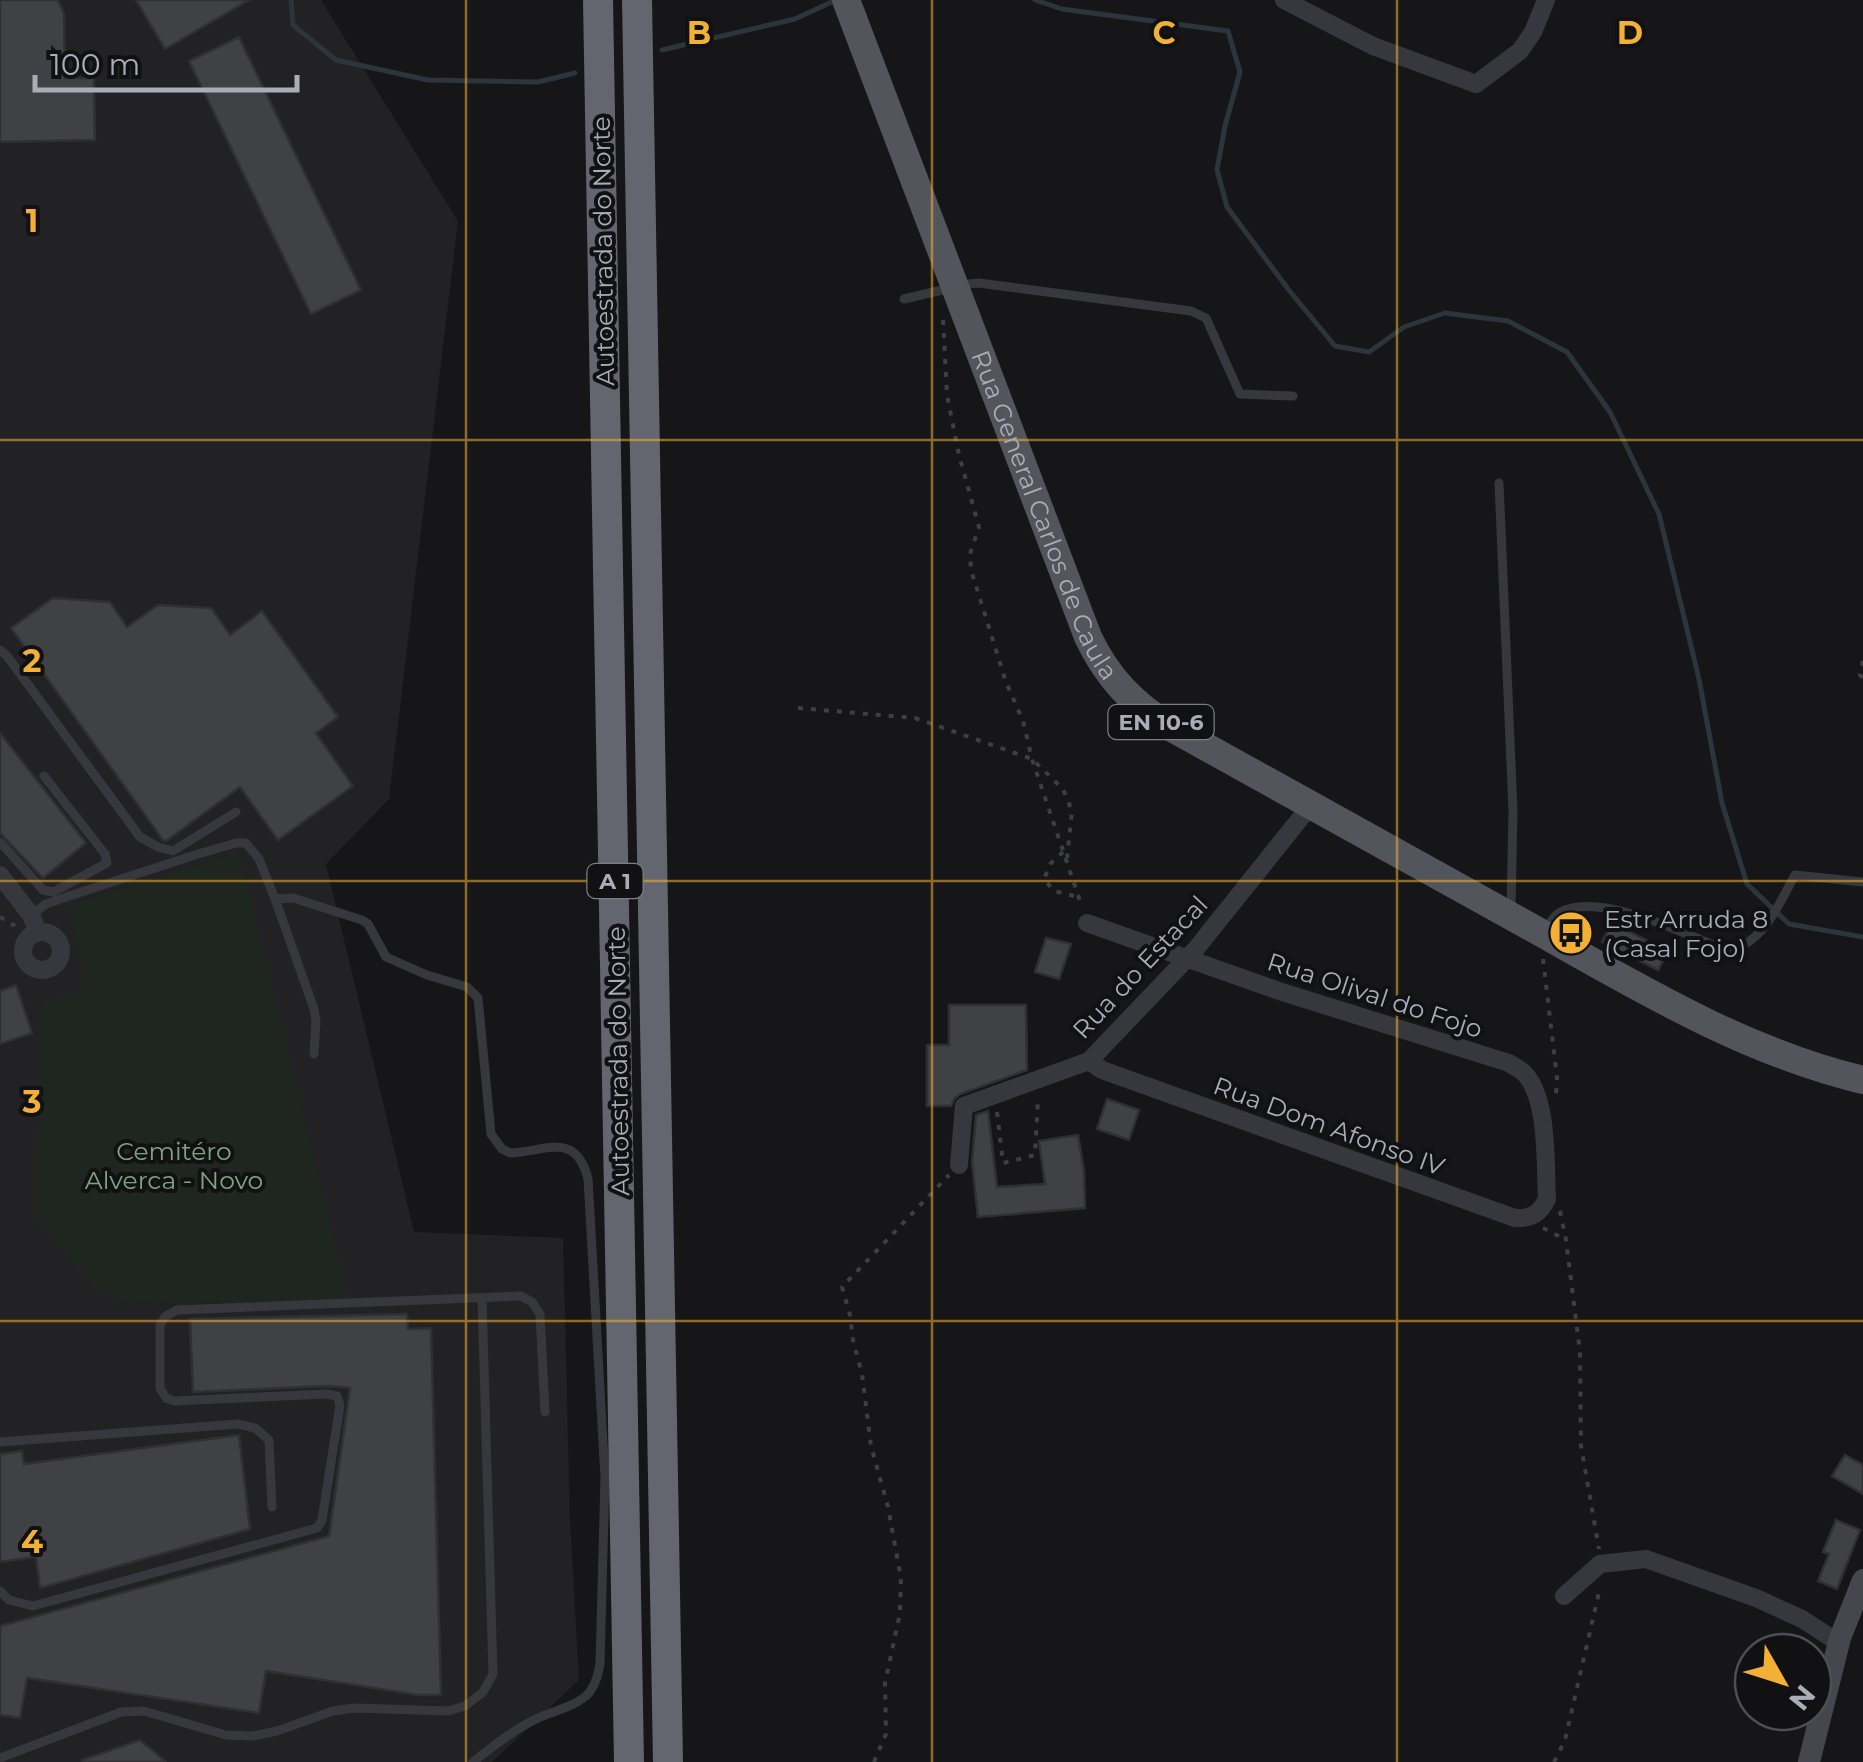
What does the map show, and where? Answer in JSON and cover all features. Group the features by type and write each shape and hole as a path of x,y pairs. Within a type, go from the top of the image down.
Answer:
{"highway":[{"name":"Autoestrada do Norte","path":"598,0 629,1762"},
{"name":"Autoestrada do Norte","path":"637,0 668,1762"}],"main road":[{"name":"Rua General Carlos de Caula","path":"848,2 946,289 1088,637 1105,670 1125,694 1155,718 1671,1003 1756,1046 1863,1080"}],"street":[{"path":"1284,0 1374,46 1476,84 1520,51 1546,0"},
{"name":"Rua do Estacal","path":"959,1165 964,1106 1089,1061 1187,958 1311,805"},
{"path":"0,875 34,924"},
{"name":"Rua Olival do Fojo","path":"1087,923 1297,997 1508,1063 1525,1074 1536,1096 1544,1126 1546,1198"},
{"name":"Rua Dom Afonso IV","path":"1089,1061 1118,1076 1516,1218 1534,1216 1546,1198"},
{"path":"1564,1596 1600,1564 1646,1559 1756,1598 1802,1620 1850,1630"},
{"path":"1810,1762 1863,1580"}],"lane":[{"path":"904,299 979,283 1200,314 1212,328 1240,394 1294,396"},
{"path":"1499,483 1512,792 1511,916"},
{"path":"0,650 140,837 173,851 236,812"},
{"path":"0,842 43,890 53,892 107,863 105,854 44,776"},
{"path":"34,924 46,904 242,842 254,850 314,1008 314,1054"},
{"path":"1544,934 1559,913 1582,907 1604,908 1640,916 1727,950 1738,949 1767,924 1795,874 1863,882"},
{"path":"275,899 293,898 362,920 386,956 474,991 480,1007 484,1075 495,1143 510,1153 552,1146 572,1151 581,1158 588,1179 605,1478 600,1664 592,1688 578,1702 531,1721 474,1762"},
{"path":"0,1591 9,1600 33,1606 317,1528 322,1520 340,1405 337,1396 174,1401 166,1398 160,1388 160,1325 177,1310 522,1296 540,1314 544,1412"},
{"path":"0,1758 120,1712 144,1711 226,1735 252,1736 354,1708 448,1711 465,1706 483,1692 493,1674 482,1298"},
{"path":"0,1442 238,1424 255,1428 269,1440 272,1508"}],"path":[{"path":"946,289 947,395 978,527 970,554 971,570 1087,923"},
{"path":"1863,661 1863,678"},
{"path":"798,708 916,718 1032,759 1062,788 1072,811 1066,862"},
{"path":"1063,852 1051,863 1044,880 1054,891 1078,898"},
{"path":"1544,934 1543,964 1556,1078 1555,1115 1544,1126"},
{"path":"995,1095 1004,1163 1035,1155 1039,1079"},
{"path":"874,1762 886,1734 885,1683 900,1613 901,1578 888,1507 871,1446 862,1374 842,1287 959,1165"},
{"path":"1546,1198 1558,1206 1566,1240 1580,1352 1581,1446 1602,1582 1565,1740 1554,1762"}],"shaded area":[{"path":"0,0 321,0 458,221 389,799 326,864 414,1232 563,1238 570,1520 579,1680 492,1762 0,1762"}],"green space":[{"name":"Cemitéro Alverca - Novo","path":"239,852 349,1300 125,1303 99,1293 35,1220 42,1003 87,989 69,905"}],"building":[{"path":"0,0 58,0 64,14 65,78 94,78 95,140 0,142"},
{"path":"136,0 249,0 165,49"},
{"path":"239,37 361,290 311,314 189,61"},
{"path":"53,598 110,602 127,627 158,605 211,608 230,635 262,611 338,717 316,733 353,786 278,840 240,787 163,840 11,628"},
{"path":"0,733 86,843 43,878 0,833"},
{"path":"1612,923 1668,951 1658,970 1602,942"},
{"path":"1046,938 1071,944 1059,979 1035,972"},
{"path":"16,985 32,1033 0,1044 0,991"},
{"path":"949,1005 1026,1005 1027,1070 960,1094 951,1106 927,1106 927,1045 949,1045"},
{"path":"1107,1099 1139,1110 1129,1140 1097,1129"},
{"path":"988,1111 997,1187 1045,1184 1039,1141 1078,1135 1085,1208 978,1217 972,1162 976,1115"},
{"path":"407,1314 408,1329 431,1328 441,1695 418,1695 266,1671 259,1713 27,1678 20,1718 0,1715 0,1626 329,1536 350,1388 193,1392 190,1319"},
{"path":"239,1435 250,1529 40,1588 36,1557 0,1562 0,1454 22,1451 24,1464"},
{"path":"1845,1455 1863,1465 1863,1494 1832,1476"},
{"path":"1836,1520 1860,1530 1837,1589 1818,1581 1829,1554 1823,1552"},
{"path":"140,1740 166,1762 82,1762 82,1760"}],"waterway":[{"path":"291,0 293,25 336,60 428,80 538,82 575,73"},
{"path":"662,50 795,19 836,0"},
{"path":"1035,0 1062,9 1228,31 1240,72 1217,170 1227,207 1335,346 1369,352 1404,327 1445,313 1508,321 1567,352 1610,412 1659,514 1699,679 1722,803 1747,884 1789,924 1863,937"}],"place":[{"name":"Estr Arruda 8 (Casal Fojo)","path":"1571,933"}]}
